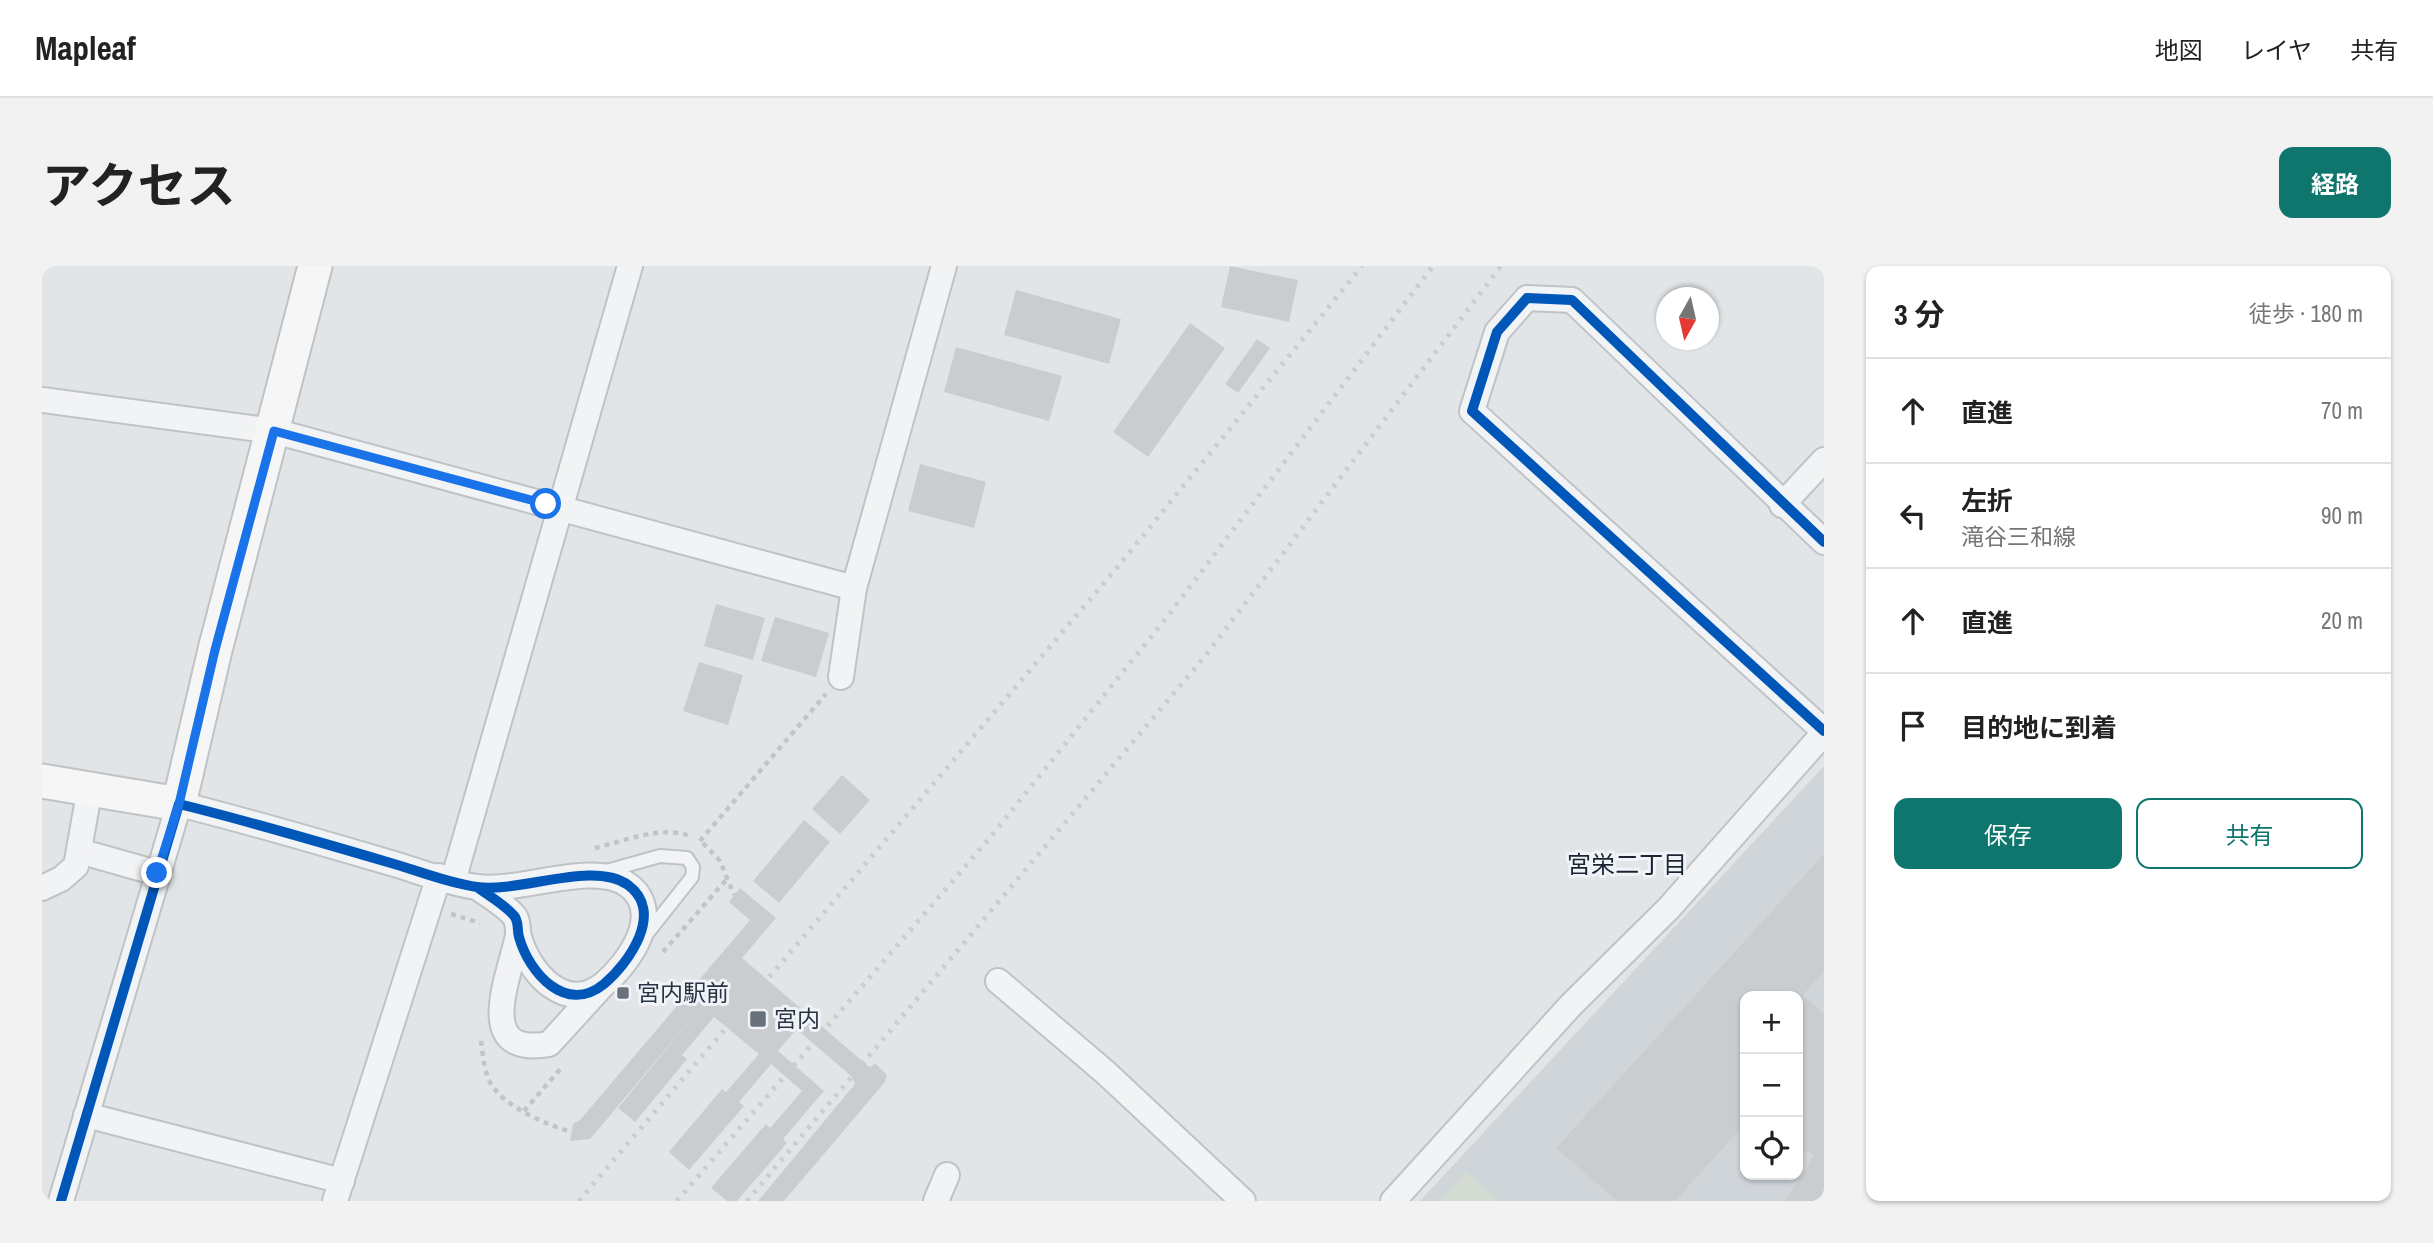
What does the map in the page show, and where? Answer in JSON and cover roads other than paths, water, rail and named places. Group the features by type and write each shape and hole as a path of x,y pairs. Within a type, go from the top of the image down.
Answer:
{"main road":[{"path":"42,781 179,804 215,650 315,266"}],"street":[{"path":"86,1115 338,1191 446,878 561,508 630,266"},
{"path":"841,677 854,588 944,266"},
{"path":"1393,1201 1571,1005 1669,908 1824,732 1472,411 1497,332 1527,298 1572,300 1782,505 1824,542"},
{"path":"42,400 274,431 854,588"},
{"path":"1782,505 1824,460"},
{"path":"42,888 61,879 76,866 90,788"},
{"path":"61,1201 179,804 248,821 477,887 518,887 589,876 620,880 631,887 640,900 643,913 639,943 549,1044 521,1045 510,1037 500,1016 500,1003 518,935"},
{"path":"79,851 157,873"},
{"path":"477,887 514,915 518,935 535,970 556,991 572,995 587,993 604,984"},
{"path":"998,981 1105,1072 1244,1201"},
{"path":"936,1201 947,1175"}],"lane":[{"path":"589,876 660,856 687,858 693,867 687,887 639,943"}],"railway":[{"path":"579,1201 1116,569 1362,266"},
{"path":"677,1201 988,840 1167,617 1433,266"},
{"path":"747,1201 1206,655 1501,266"}],"place":[{"name":"宮内駅前","path":"623,993"},
{"name":"宮内","path":"758,1019"}],"district":[{"name":"宮栄二丁目","path":"1627,865"}]}
